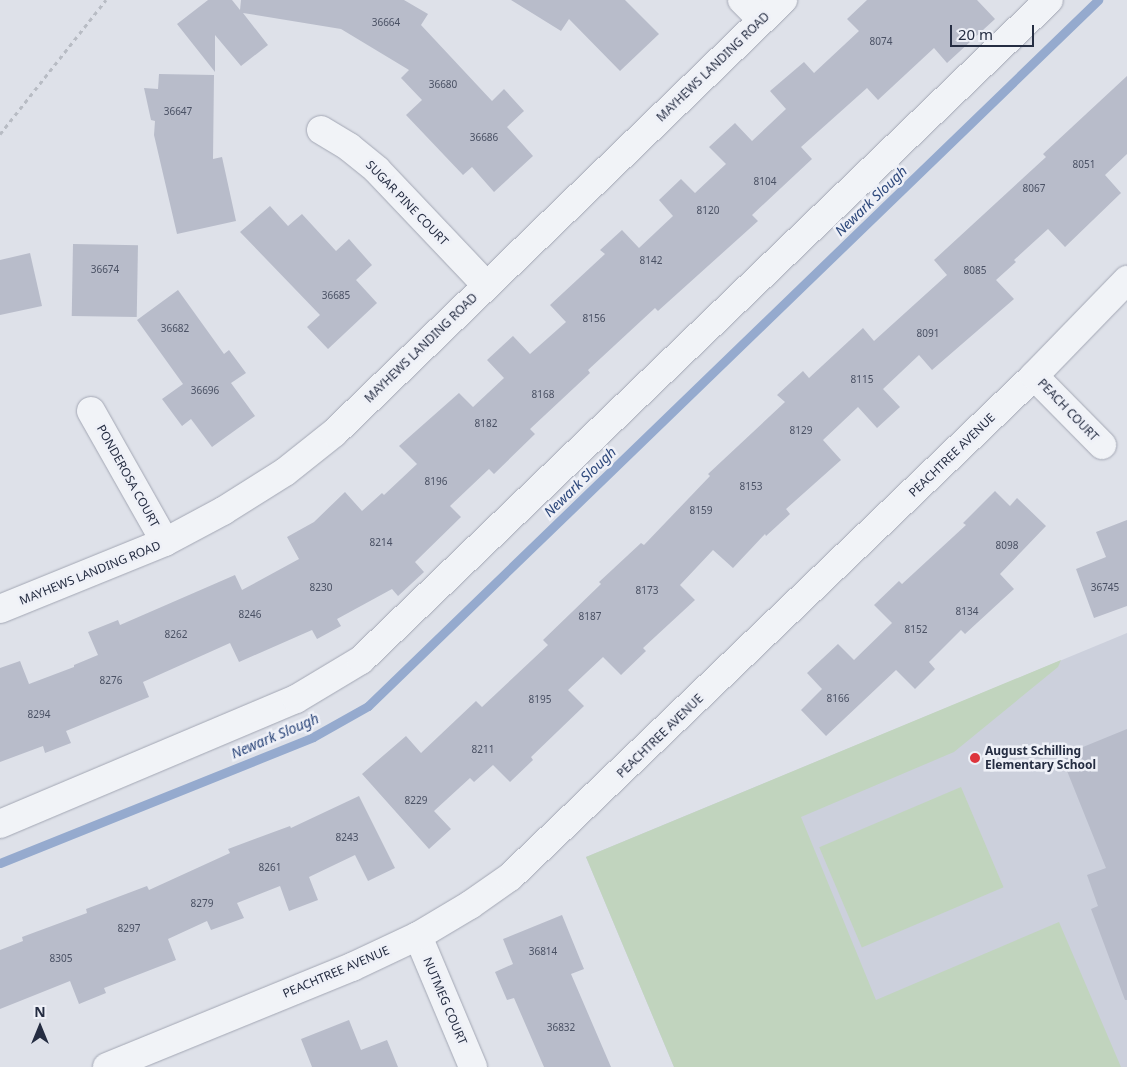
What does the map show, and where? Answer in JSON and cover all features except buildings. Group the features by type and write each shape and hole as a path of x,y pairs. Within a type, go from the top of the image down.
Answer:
{"street":[{"path":"742,0 762,20"},
{"name":"MAYHEWS LANDING ROAD","path":"0,609 165,542 224,511 285,472 334,433 783,0"},
{"path":"0,824 296,699 361,660 1049,0"},
{"name":"SUGAR PINE COURT","path":"322,130 349,147 377,170 486,285"},
{"name":"PEACHTREE AVENUE","path":"107,1067 352,967 418,936 470,905 510,878 550,842 1034,376 1127,280"},
{"name":"PEACH COURT","path":"1034,376 1102,445"},
{"name":"PONDEROSA COURT","path":"91,411 165,542"},
{"name":"NUTMEG COURT","path":"418,936 473,1067"}],"path":[{"path":"0,134 106,0"}],"shaded area":[{"name":"August Schilling Elementary School","path":"1127,633 1127,1067 674,1067 586,857"}],"green space":[{"path":"1061,660 1058,667 954,752 801,817 876,1000 1059,922 1121,1067 674,1067 586,857"},
{"path":"961,787 1004,887 862,948 819,847"}],"waterway":[{"name":"Newark Slough","path":"0,863 313,737 368,706 1098,0"}],"place":[{"name":"August Schilling Elementary School","path":"975,758"}]}
